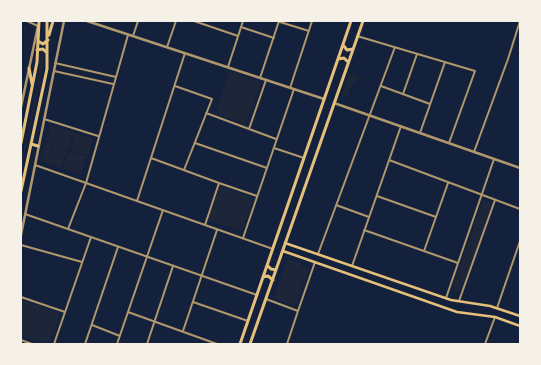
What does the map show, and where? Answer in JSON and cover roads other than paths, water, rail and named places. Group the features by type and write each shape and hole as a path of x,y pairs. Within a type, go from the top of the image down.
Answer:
{"main road":[{"path":"21,143 37,62 38,21"},
{"path":"21,191 46,74 48,21"},
{"path":"37,38 41,43 45,43 48,40 53,21"},
{"path":"240,344 351,21"},
{"path":"250,344 363,21"},
{"path":"343,46 347,50 353,49"},
{"path":"37,50 45,50 47,55"},
{"path":"338,59 344,58 348,62"},
{"path":"29,68 32,87"},
{"path":"31,144 38,146"},
{"path":"285,243 458,302 497,308 520,316"},
{"path":"283,251 456,312 495,317 520,326"},
{"path":"267,265 271,269 276,270"},
{"path":"364,279 368,276 368,271"},
{"path":"374,283 374,278 377,274"},
{"path":"263,277 268,276 272,280"}],"street":[{"path":"21,107 38,26 27,21"},
{"path":"21,235 64,21"},
{"path":"87,21 324,99"},
{"path":"133,36 138,21"},
{"path":"167,47 176,21"},
{"path":"194,21 238,36"},
{"path":"204,25 206,21"},
{"path":"228,67 243,21"},
{"path":"260,78 279,21 309,31"},
{"path":"290,88 312,21"},
{"path":"474,152 508,59 520,21"},
{"path":"241,27 274,38"},
{"path":"68,229 86,183 128,35"},
{"path":"357,36 474,71 448,143"},
{"path":"318,254 395,47"},
{"path":"137,201 185,54"},
{"path":"403,94 417,54"},
{"path":"420,133 445,62"},
{"path":"55,63 116,78"},
{"path":"54,71 114,84"},
{"path":"249,129 266,80"},
{"path":"175,86 212,98 184,170"},
{"path":"381,86 430,104"},
{"path":"243,238 294,89"},
{"path":"334,103 520,168"},
{"path":"206,113 277,139"},
{"path":"44,119 99,136"},
{"path":"352,266 401,126"},
{"path":"195,143 267,168"},
{"path":"274,148 304,158"},
{"path":"151,158 258,196"},
{"path":"446,298 494,159"},
{"path":"389,160 520,209"},
{"path":"34,165 273,249"},
{"path":"424,251 449,182"},
{"path":"205,225 219,183"},
{"path":"377,196 436,217"},
{"path":"458,302 495,200"},
{"path":"336,205 369,217"},
{"path":"117,344 163,210"},
{"path":"25,214 256,295"},
{"path":"183,331 217,229"},
{"path":"364,230 458,263"},
{"path":"54,344 91,237"},
{"path":"497,308 520,241"},
{"path":"21,245 82,262"},
{"path":"85,344 118,247"},
{"path":"287,344 315,262"},
{"path":"147,344 173,266"},
{"path":"21,297 65,312"},
{"path":"266,299 298,311"},
{"path":"193,302 248,321"},
{"path":"128,312 217,344"},
{"path":"485,344 495,317"},
{"path":"92,325 120,336"},
{"path":"21,340 32,344"}]}
